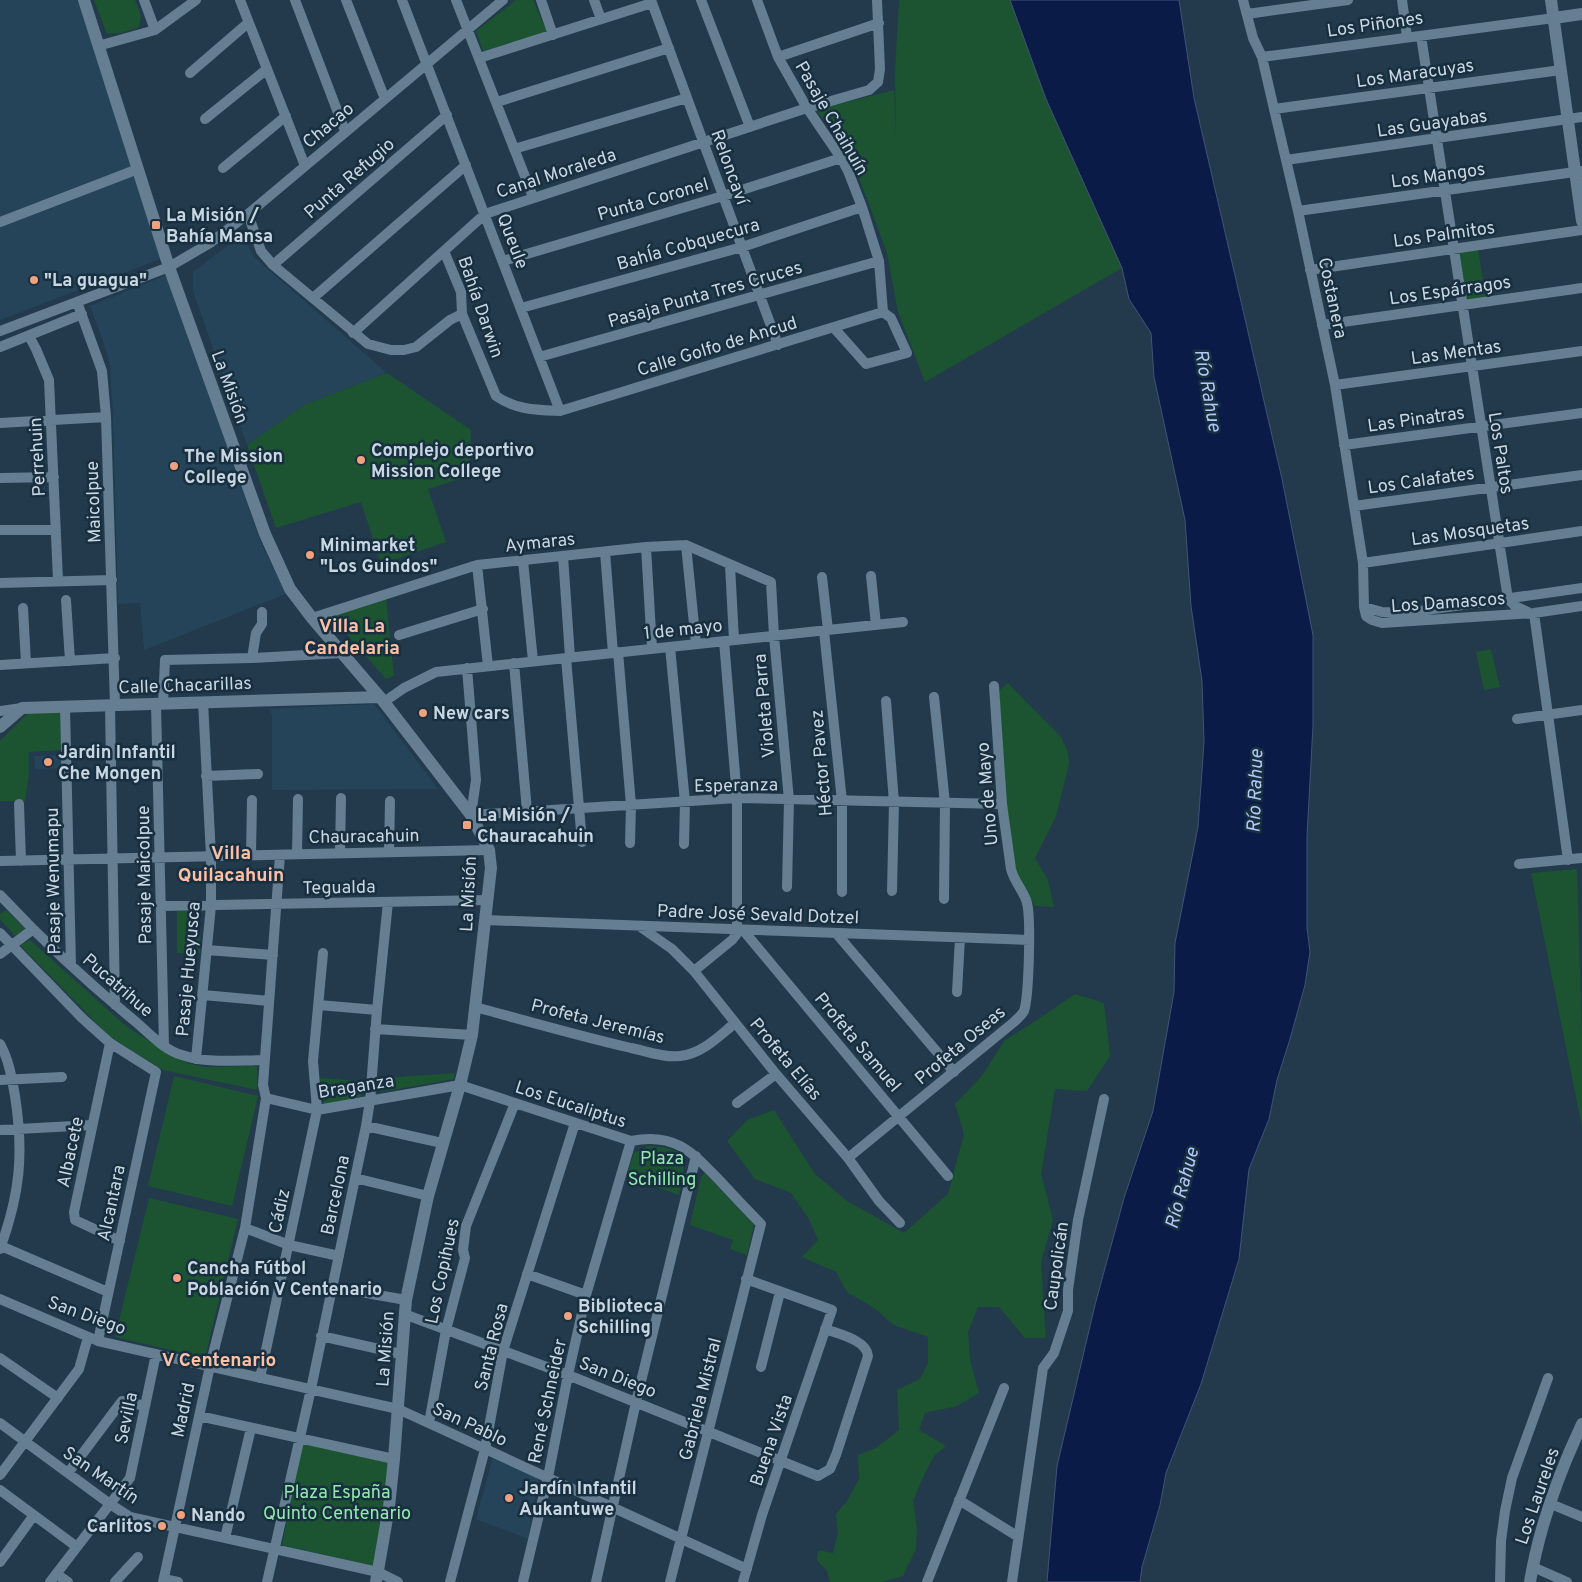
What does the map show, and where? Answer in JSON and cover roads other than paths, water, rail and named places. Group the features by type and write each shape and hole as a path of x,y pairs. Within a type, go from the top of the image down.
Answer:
{"street":[{"name":"La Misión","path":"84,0 169,267 265,534 290,589 312,618 382,699 471,815 489,850 491,868 472,1035 460,1085 428,1196 406,1300 394,1459 377,1577"},
{"path":"144,0 155,30"},
{"path":"98,46 155,30 195,0"},
{"path":"295,0 345,131"},
{"path":"346,0 385,99"},
{"name":"Queule","path":"402,0 428,63 560,411"},
{"path":"456,0 533,198"},
{"name":"Chacao","path":"0,331 169,267 210,243 248,214 503,0"},
{"path":"541,0 552,35"},
{"path":"594,0 601,19"},
{"path":"701,0 750,127"},
{"name":"Pasaje Chaihuín","path":"757,0 778,57 807,108 840,158 862,207 880,261 883,312"},
{"name":"Canal Moraleda","path":"353,333 485,214 807,108 869,90 878,82 880,69 877,0"},
{"name":"Costanera","path":"1243,0 1253,38 1262,57 1298,211 1335,385 1363,563 1364,607"},
{"path":"1246,14 1348,0"},
{"path":"1402,0 1407,37"},
{"path":"1551,0 1568,119 1579,172 1582,221"},
{"path":"244,2 248,23 305,166"},
{"path":"479,58 652,2"},
{"name":"Reloncaví","path":"652,2 778,345"},
{"name":"Los Piñones","path":"1262,57 1582,14"},
{"path":"190,73 248,23"},
{"path":"778,57 878,23"},
{"name":"Los Paltos","path":"1421,36 1508,599"},
{"path":"497,102 669,48"},
{"path":"205,119 267,69"},
{"name":"Los Maracuyas","path":"1274,109 1561,70"},
{"path":"514,149 687,98"},
{"name":"Punta Refugio","path":"273,265 447,115"},
{"path":"223,168 286,116"},
{"name":"Las Guayabas","path":"1286,160 1582,117"},
{"name":"Punta Coronel","path":"503,261 723,196 840,158"},
{"path":"313,298 466,165"},
{"path":"0,222 138,168"},
{"name":"Los Mangos","path":"1298,211 1579,172"},
{"name":"BahÍa Cobquecura","path":"521,308 742,247 862,207"},
{"path":"248,214 260,251 273,265 368,344 391,350 404,350 416,347 450,320 462,314"},
{"name":"Los Palmitos","path":"1310,270 1582,230"},
{"name":"Bahía Darwin","path":"444,251 461,292 462,314 496,396 517,407 560,411"},
{"name":"Pasaja Punta Tres Cruces","path":"539,357 880,261"},
{"name":"Los Espárragos","path":"1322,325 1582,288"},
{"name":"Maicolpue","path":"77,302 102,371 106,418 115,658 112,705 112,859 115,1005"},
{"path":"834,328 866,364 907,353 891,318 883,312"},
{"name":"Calle Golfo de Ancud","path":"560,411 883,312"},
{"path":"0,346 82,314"},
{"name":"Perrehuin","path":"29,336 49,380 58,580"},
{"name":"Las Mentas","path":"1335,385 1582,351"},
{"name":"Las Pinatras","path":"1344,445 1582,413"},
{"path":"0,422 106,418"},
{"name":"Los Calafates","path":"1354,506 1582,475"},
{"path":"0,478 54,477"},
{"path":"0,530 56,530"},
{"name":"Las Mosquetas","path":"1363,563 1582,531"},
{"path":"686,545 696,644"},
{"name":"Aymaras","path":"312,618 477,565 646,548 686,545 771,582"},
{"path":"646,548 652,649"},
{"path":"605,552 631,805 630,843"},
{"path":"563,556 568,657 582,842"},
{"path":"522,561 533,661"},
{"path":"477,565 488,666"},
{"path":"694,971 732,940 740,930 737,798 729,641 730,565"},
{"path":"871,576 876,625"},
{"name":"Héctor Pavez","path":"822,577 842,801 842,892"},
{"path":"0,583 112,580"},
{"name":"Violeta Parra","path":"771,582 789,800 787,887"},
{"name":"Los Damascos","path":"1582,588 1405,613 1382,612 1364,607 1366,616 1382,623 1534,613 1582,606"},
{"path":"1508,599 1524,612 1534,613 1568,860"},
{"path":"66,600 70,661"},
{"path":"23,608 26,663"},
{"path":"399,635 483,609"},
{"path":"252,658 256,633 262,624 262,612"},
{"name":"1 de mayo","path":"382,699 436,672 903,622"},
{"path":"318,655 332,641"},
{"path":"670,647 686,802 684,844"},
{"path":"160,704 165,660 342,653"},
{"path":"0,665 115,658"},
{"path":"514,663 527,811"},
{"path":"467,668 476,780 471,815"},
{"name":"Uno de Mayo","path":"994,686 1002,804 1011,869 1013,878 1024,895"},
{"path":"934,697 945,803 944,899"},
{"name":"Calle Chacarillas","path":"22,708 382,699"},
{"path":"886,701 894,802 892,891"},
{"name":"Pasaje Hueyusca","path":"196,1059 211,906 211,856 203,702"},
{"name":"Pasaje Maicolpue","path":"160,704 160,858 164,1046"},
{"name":"Pasaje Wenumapu","path":"65,707 71,965"},
{"path":"0,711 22,708"},
{"path":"0,727 22,708"},
{"path":"1517,718 1582,710"},
{"path":"206,776 258,774"},
{"path":"454,793 464,794 470,791 476,780"},
{"path":"340,853 341,798"},
{"name":"Esperanza","path":"471,815 737,798 1002,804"},
{"path":"296,854 298,799"},
{"path":"251,855 252,800"},
{"path":"389,852 390,801"},
{"path":"19,804 21,861"},
{"name":"Chauracahuin","path":"0,862 489,850"},
{"path":"266,1098 263,1085 280,855"},
{"path":"1519,864 1582,858"},
{"name":"Pucatrihue","path":"0,894 32,930 115,1005 164,1046 180,1055 196,1059 265,1060"},
{"name":"Profeta Oseas","path":"848,1158 1023,1013 1027,997 1029,940 1028,904 1024,895"},
{"name":"Tegualda","path":"161,906 488,900"},
{"name":"Barcelona","path":"267,1582 311,1389 366,1126 370,1101 375,1029 388,902"},
{"name":"Padre José Sevald Dotzel","path":"486,920 1029,940"},
{"name":"Profeta Elías","path":"638,925 672,950 694,971 776,1074 848,1158 879,1202 900,1223"},
{"path":"0,954 32,930"},
{"name":"Profeta Samuel","path":"740,930 948,1176"},
{"path":"0,933 82,1018 110,1043"},
{"path":"836,933 954,1072"},
{"path":"957,992 960,938"},
{"path":"207,950 273,955"},
{"name":"Cádiz","path":"260,1378 317,1110 313,1061 324,953"},
{"path":"203,995 269,1001"},
{"path":"318,1006 377,1010"},
{"name":"Profeta Jeremías","path":"475,1007 619,1045 679,1057 692,1054 708,1045 735,1023"},
{"path":"375,1029 472,1035"},
{"name":"Alcantara","path":"98,1341 156,1072 110,1043"},
{"name":"Albacete","path":"110,1043 74,1212 75,1220 120,1241"},
{"path":"0,1044 12,1079 20,1129 20,1161 16,1194 8,1228 0,1247 108,1292"},
{"path":"737,1103 776,1074"},
{"path":"0,1080 62,1077"},
{"name":"Braganza","path":"266,1098 317,1110 460,1085"},
{"name":"Los Eucaliptus","path":"460,1085 630,1141 665,1140 681,1146 696,1156 761,1224"},
{"name":"Madrid","path":"163,1580 210,1366 245,1228 266,1098"},
{"name":"Caupolicán","path":"1012,1582 1017,1536 1044,1368 1054,1353 1068,1312 1068,1290 1078,1220 1104,1099"},
{"name":"Los Copihues","path":"429,1423 446,1330 466,1258 463,1250 466,1226 515,1103"},
{"name":"Santa Rosa","path":"450,1582 486,1449 503,1351 575,1123"},
{"path":"0,1130 92,1125"},
{"path":"366,1126 442,1143"},
{"name":"René Schneider","path":"523,1582 548,1477 586,1295 630,1141"},
{"path":"596,1582 614,1508 636,1402 696,1156"},
{"path":"355,1178 428,1196"},
{"name":"Gabriela Mistral","path":"670,1582 761,1224"},
{"path":"245,1228 289,1245 339,1256"},
{"path":"527,1274 586,1295"},
{"path":"746,1279 780,1292 761,1367"},
{"path":"332,1287 406,1300"},
{"name":"Buena Vista","path":"743,1582 762,1515 832,1310 780,1292"},
{"name":"San Diego","path":"0,1299 98,1341 398,1409"},
{"name":"San Diego","path":"404,1314 568,1375 818,1476 830,1469 836,1455 868,1356 867,1349 862,1344 824,1329"},
{"path":"321,1336 401,1354"},
{"path":"0,1475 79,1368 88,1337"},
{"name":"Sevilla","path":"53,1578 130,1478 156,1354"},
{"path":"0,1358 58,1398"},
{"path":"1500,1582 1501,1541 1512,1478 1548,1378"},
{"path":"927,1582 1004,1388"},
{"path":"68,1473 122,1401 145,1406"},
{"name":"San Pablo","path":"398,1409 747,1569"},
{"path":"199,1416 394,1459"},
{"name":"San Martín","path":"0,1423 110,1504 130,1516 275,1548 398,1582"},
{"name":"Los Laureles","path":"1530,1582 1551,1504 1578,1440 1582,1424"},
{"path":"224,1538 251,1428"},
{"path":"0,1490 77,1547"},
{"path":"959,1500 1017,1536"},
{"path":"1551,1504 1582,1518"},
{"path":"0,1562 34,1515"},
{"path":"115,1582 138,1557"},
{"path":"1533,1567 1567,1582"},
{"path":"53,1578 68,1582"},
{"path":"163,1580 178,1582"}],"water":[{"name":"Río Rahue","path":"1010,0 1179,0 1194,98 1282,479 1313,635 1313,726 1307,836 1307,928 1310,952 1305,985 1277,1080 1269,1119 1249,1169 1239,1259 1201,1384 1166,1473 1160,1505 1142,1567 1140,1582 1047,1582 1057,1466 1095,1305 1124,1198 1153,1111 1174,992 1175,943 1198,827 1204,742 1202,681 1191,606 1185,520 1154,377 1151,333 1129,299 1122,268 1046,99"}],"place":[{"name":"La Misión / Bahía Mansa","path":"156,225"},
{"name":"\"La guagua\"","path":"34,280"},
{"name":"Complejo deportivo Mission College","path":"361,460"},
{"name":"The Mission College","path":"174,466"},
{"name":"Minimarket \"Los Guindos\"","path":"310,555"},
{"name":"New cars","path":"423,713"},
{"name":"Jardin Infantil Che Mongen","path":"48,762"},
{"name":"La Misión / Chauracahuin","path":"467,825"},
{"name":"Cancha Fútbol Población V Centenario","path":"177,1278"},
{"name":"Biblioteca Schilling","path":"568,1316"},
{"name":"Jardín Infantil Aukantuwe","path":"509,1498"},
{"name":"Nando","path":"181,1515"},
{"name":"Carlitos","path":"162,1526"}],"district":[{"name":"Villa La Candelaria","path":"352,636"},
{"name":"Villa Quilacahuin","path":"231,863"},
{"name":"V Centenario","path":"219,1359"}],"park label":[{"name":"Plaza Schilling","path":"662,1168"},
{"name":"Plaza España Quinto Centenario","path":"337,1502"}]}
